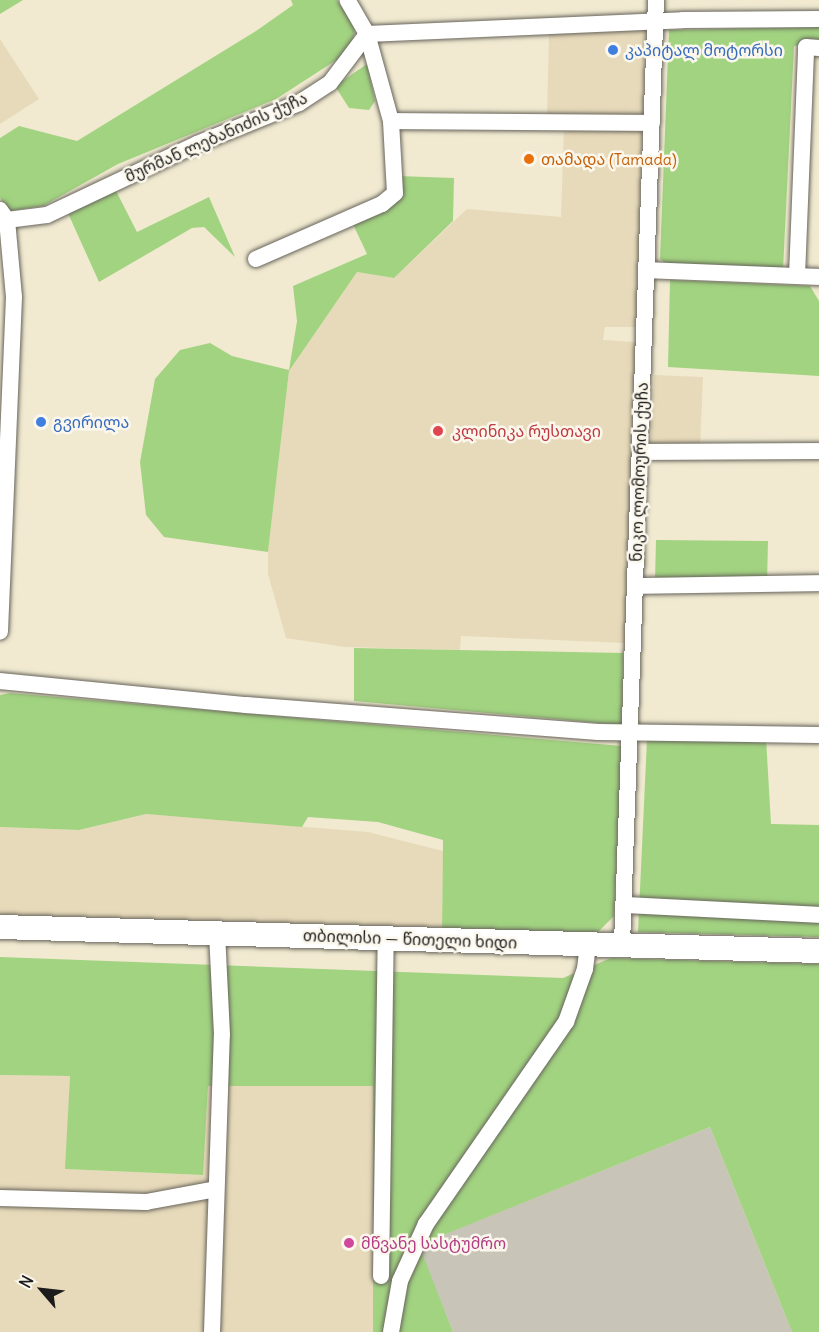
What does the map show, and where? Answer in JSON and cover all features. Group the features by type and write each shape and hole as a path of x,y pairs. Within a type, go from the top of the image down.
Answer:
{"highway":[{"name":"თბილისი — წითელი ხიდი","path":"0,927 819,951"}],"street":[{"path":"256,259 392,198 396,187 391,121 367,34 347,0"},
{"name":"ნიკო ლომოურის ქუჩა","path":"622,945 656,0"},
{"path":"367,34 656,22 819,19"},
{"name":"მურმან ლებანიძის ქუჩა","path":"4,215 47,215 197,144 299,103 330,83 367,34"},
{"path":"797,276 806,47 819,48"},
{"path":"391,121 652,123"},
{"path":"0,632 14,297 4,215"},
{"path":"646,270 819,277"},
{"path":"640,452 819,451"},
{"path":"635,586 819,583"},
{"path":"0,681 119,693 629,734 819,735"},
{"path":"624,905 819,915"},
{"path":"212,1332 222,1035 217,933"},
{"path":"381,1276 387,938"},
{"path":"391,1332 400,1281 426,1224 566,1022 585,969 588,944"},
{"path":"0,1198 146,1202 216,1190"}],"shaded area":[{"path":"645,29 643,117 547,115 549,33"},
{"path":"0,39 39,99 0,124"},
{"name":"კლინიკა რუსთავი","path":"642,126 636,327 605,327 603,340 636,342 625,643 461,636 460,650 345,647 286,638 268,574 268,552 289,371 357,272 394,278 467,209 561,217 564,127"},
{"path":"654,375 703,377 700,449 651,447"},
{"path":"146,814 368,832 443,851 442,934 0,917 0,827 79,830"},
{"path":"0,1075 70,1076 66,1169 202,1175 208,1086 374,1086 373,1332 0,1332"},
{"path":"710,1127 792,1332 453,1332 418,1245"}],"green space":[{"path":"0,0 23,0 0,14"},
{"path":"291,0 337,0 355,27 352,50 276,99 118,164 43,206 9,211 0,198 0,138 19,126 77,141 256,31 293,5"},
{"path":"819,27 819,46 794,46 783,270 671,267 660,259 669,30"},
{"path":"367,64 375,101 369,110 349,108 335,86"},
{"path":"398,176 454,178 453,221 394,278 357,272 289,371 268,552 164,537 146,515 140,462 155,379 180,350 210,343 232,356 289,370 297,321 293,286 367,254 351,220 390,206"},
{"path":"114,187 137,232 209,197 235,257 204,227 192,228 99,282 67,211"},
{"path":"670,280 810,286 819,301 819,376 668,367"},
{"path":"656,540 768,541 767,582 655,581"},
{"path":"354,648 623,653 622,725 354,701"},
{"path":"10,693 622,746 614,916 590,940 442,934 443,840 378,822 308,817 302,827 146,814 79,830 0,827 0,695"},
{"path":"766,738 771,824 819,825 819,937 638,932 647,739"},
{"path":"0,957 563,978 611,958 819,964 819,1332 792,1332 710,1127 419,1245 453,1332 373,1332 373,1086 208,1086 203,1175 65,1169 70,1076 0,1075"}],"place":[{"name":"კაპიტალ მოტორსი","path":"613,50"},
{"name":"თამადა (Tamada)","path":"529,159"},
{"name":"გვირილა","path":"41,422"},
{"name":"კლინიკა რუსთავი","path":"438,431"},
{"name":"მწვანე სასტუმრო","path":"349,1243"}]}
